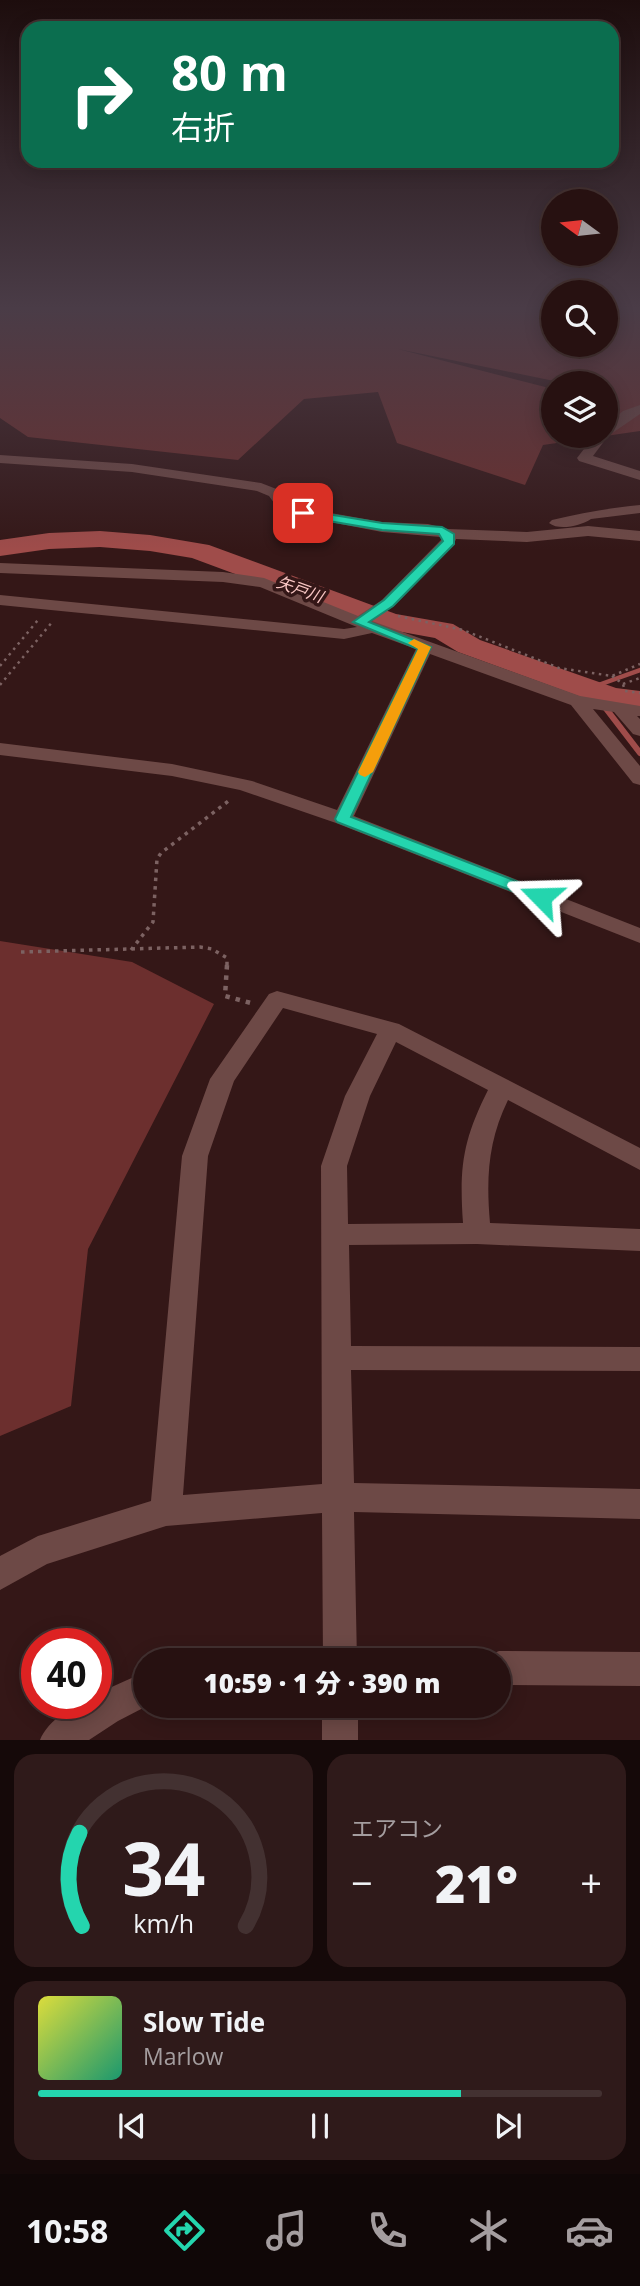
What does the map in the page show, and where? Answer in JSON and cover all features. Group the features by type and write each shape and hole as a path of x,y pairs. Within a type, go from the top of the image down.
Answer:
{"street":[{"path":"618,422 640,408"},
{"path":"592,448 584,458 589,462 640,476"},
{"path":"0,459 118,466 261,487 274,493 282,503 303,513 382,527 512,537 587,531 640,536"},
{"path":"579,520 587,515 640,509"},
{"path":"512,537 535,526 579,520 640,518"},
{"path":"0,600 344,634 359,633 449,541 449,534"},
{"path":"0,568 223,578 264,583 372,617 425,647 583,702 640,711"},
{"path":"343,819 425,647"},
{"path":"583,702 640,779"},
{"path":"620,708 640,730"},
{"path":"0,749 172,770 245,785 343,819 640,936"},
{"path":"166,1511 194,1156 222,1079 277,999 391,1030 640,1160"},
{"path":"340,1648 337,1234 334,1166 343,1132 369,1066 391,1030"},
{"path":"477,1233 474,1181 476,1153 483,1128 502,1087"},
{"path":"337,1234 477,1233 640,1240"},
{"path":"337,1358 640,1359"},
{"path":"0,1574 38,1550 166,1511 338,1497 640,1504"},
{"path":"511,1668 640,1669"},
{"path":"58,1740 105,1708 133,1695"},
{"path":"340,1718 340,1740"}],"path":[{"path":"0,666 58,605"},
{"path":"0,685 58,605"},
{"path":"372,617 405,618 463,630 559,668 612,676 623,684 625,691 640,693"},
{"path":"612,676 640,664"},
{"path":"623,684 640,678"},
{"path":"131,950 153,922 157,859 161,853 199,825 245,785"},
{"path":"21,952 200,947 221,953 227,958 225,996 270,1009"}],"shaded area":[{"path":"0,387 541,387 542,448 525,485 397,443 378,392 304,399 238,460 28,437 0,418"},
{"path":"618,387 640,387 640,431 618,434"},
{"path":"0,941 132,962 214,1004 88,1249 71,1406 0,1436"}],"waterway":[{"name":"矢戸川","path":"0,548 49,541 100,539 199,551 390,622 443,630 469,646 611,697 640,701"},
{"path":"595,695 590,688 640,670"},
{"path":"594,693 640,753"}],"slow traffic":[{"path":"365,772 425,647 414,643"}],"route":[{"path":"303,513 382,527 442,530 449,534 449,541 388,603 359,622 425,647 343,819 541,897"}]}
